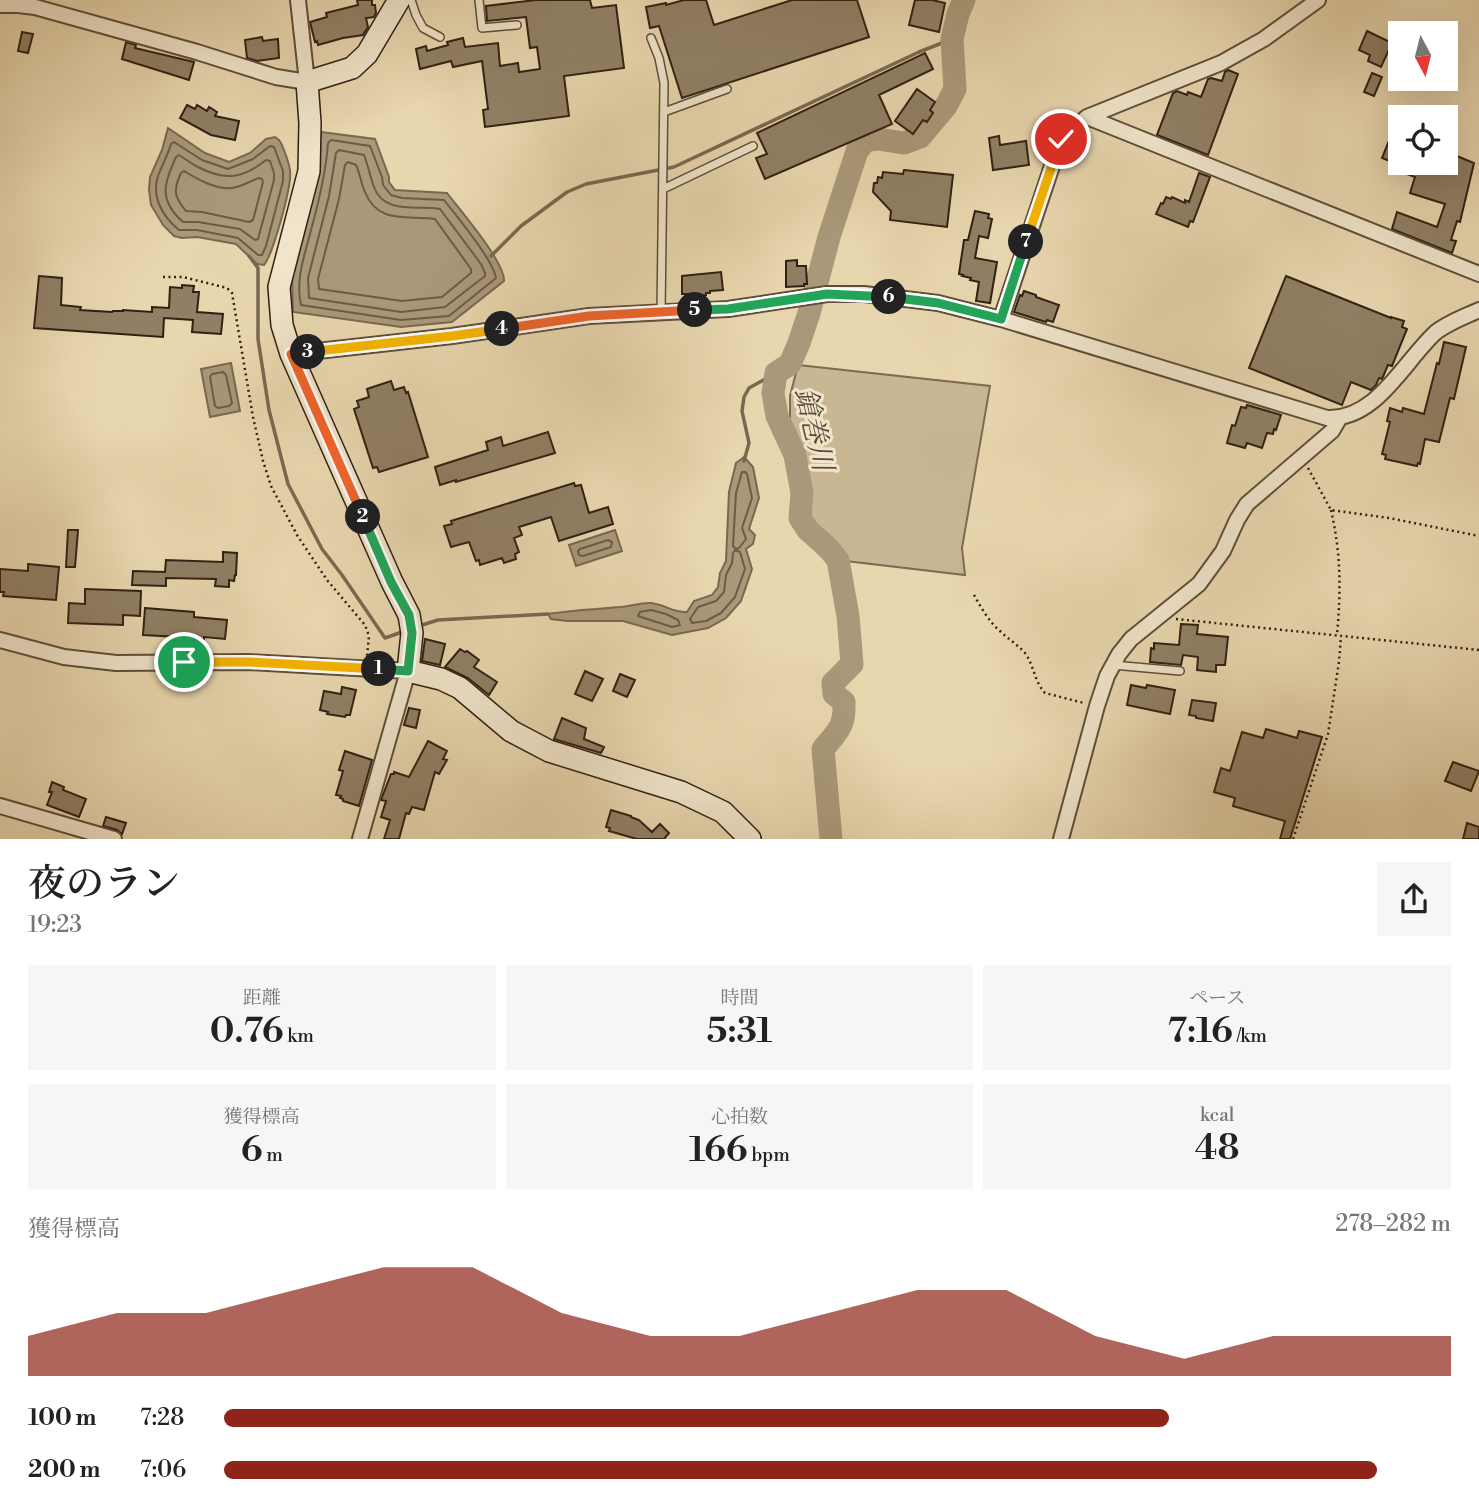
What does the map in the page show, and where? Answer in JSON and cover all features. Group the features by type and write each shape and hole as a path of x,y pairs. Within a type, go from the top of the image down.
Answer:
{"street":[{"path":"299,0 310,123 309,170 279,287 282,325 291,354 391,582 409,615 412,633 408,671 360,839"},
{"path":"0,5 35,7 276,77 307,82 352,68 367,54 399,0"},
{"path":"1001,319 1061,139 1087,117 1221,63 1264,39 1318,0"},
{"path":"1087,117 1479,274"},
{"path":"291,354 452,336 589,316 728,309 827,294 852,294 938,303 1001,319 1326,418 1339,419 1357,413 1390,385 1437,332 1479,310"},
{"path":"1061,839 1097,706 1107,676 1119,654 1132,639 1199,584 1223,551 1247,504 1332,431 1339,419"},
{"path":"0,640 64,657 116,663 249,662 408,671 441,679 460,688 511,731 549,751 681,792 723,812 750,839"},
{"path":"0,806 114,839"}],"lane":[{"path":"411,0 423,28 440,37"},
{"path":"479,0 482,28 517,25"},
{"path":"651,38 659,58 664,83 661,312"},
{"path":"664,112 727,89"},
{"path":"663,189 753,146"},
{"path":"1113,665 1180,671"}],"path":[{"path":"163,277 183,277 227,288 232,293 262,461 271,486 297,535 327,580 365,625 369,636 365,669"},
{"path":"1293,839 1328,734 1339,662 1341,580 1338,539 1331,510 1301,456"},
{"path":"1331,510 1479,536"},
{"path":"974,595 999,631 1027,656 1045,693 1097,706"},
{"path":"1160,617 1479,650"}],"shaded area":[{"path":"798,365 990,386 962,548 965,575 846,561 813,526 806,511 806,478 790,423 790,396"}],"water":[{"path":"168,128 205,153 229,162 250,153 266,139 275,137 279,140 289,165 290,179 277,234 264,265 257,264 236,244 174,236 163,225 151,205 149,190 150,177"},
{"path":"321,132 375,139 389,182 395,190 447,193 490,249 504,281 452,322 401,327 293,312 292,277 314,193"},
{"path":"231,363 240,411 210,417 201,369"},
{"path":"744,457 753,467 759,498 749,529 755,535 753,544 746,549 752,569 741,601 726,618 708,628 672,635 623,621 551,619 548,614 646,603 687,612 694,601 712,595 718,587 720,573 726,561 729,492 736,463"},
{"path":"615,530 622,551 576,566 569,545"}],"building":[{"path":"357,0 372,0 372,5 375,5 376,13 374,17 366,18 368,27 363,35 318,45 310,22 327,17 326,13 358,5"},
{"path":"536,0 590,0 592,8 616,5 624,68 564,76 569,116 485,127 483,110 488,109 482,61 453,67 451,61 420,69 416,49 426,46 427,51 463,38 465,47 498,43 500,66 518,63 519,72 540,69 537,47 530,48 526,17 487,21 486,6"},
{"path":"684,0 706,0 714,25 792,0 857,0 869,37 682,98 659,26 650,28 646,7"},
{"path":"915,0 945,3 939,32 909,25"},
{"path":"1367,31 1388,41 1388,52 1381,67 1368,61 1370,55 1359,50"},
{"path":"22,32 33,34 28,53 18,51"},
{"path":"262,37 263,41 278,39 279,58 257,61 247,58 245,40"},
{"path":"126,42 136,45 135,48 194,62 189,80 122,59"},
{"path":"925,53 933,69 879,95 892,124 765,179 756,158 767,154 757,133"},
{"path":"1228,70 1238,74 1208,155 1157,135 1173,93 1177,91 1187,95 1188,92 1201,97 1208,79 1222,81"},
{"path":"1372,73 1382,77 1374,96 1364,92"},
{"path":"917,89 935,102 930,110 933,113 927,122 923,120 913,134 895,121"},
{"path":"187,105 195,109 197,105 207,111 209,107 217,112 215,116 239,121 235,140 211,135 180,118"},
{"path":"999,136 1000,145 1026,141 1029,165 993,170 989,138"},
{"path":"1388,143 1388,160 1382,158"},
{"path":"1458,156 1474,163 1460,222 1457,221 1451,240 1456,241 1452,253 1392,229 1397,212 1437,227 1445,204 1410,193 1415,177 1410,175 1458,175"},
{"path":"904,170 953,175 947,227 890,220 891,211 873,192 874,183 877,183 878,177 882,178 883,172 903,174"},
{"path":"1199,173 1210,177 1193,222 1190,221 1188,227 1156,214 1166,197 1189,202"},
{"path":"975,211 989,214 988,218 992,219 988,238 979,236 975,258 997,262 990,303 976,301 979,282 959,274 964,240 968,240"},
{"path":"797,260 797,266 806,266 807,284 786,287 786,261"},
{"path":"721,272 723,290 691,297 691,294 682,294 682,276"},
{"path":"39,276 62,278 61,305 81,307 80,310 152,312 152,307 169,308 170,287 194,286 193,292 199,292 197,312 223,314 221,334 192,332 193,320 164,318 163,337 34,328"},
{"path":"1286,276 1404,321 1402,327 1407,329 1392,366 1388,365 1382,379 1379,378 1371,390 1351,382 1342,405 1249,368"},
{"path":"1024,291 1059,305 1053,322 1014,312"},
{"path":"1444,342 1466,347 1454,399 1450,398 1439,442 1425,439 1420,464 1417,466 1385,459 1386,455 1382,454 1390,422 1387,421 1390,408 1402,412 1403,408 1424,414"},
{"path":"391,381 394,390 404,387 406,393 408,392 428,457 379,472 377,467 373,468 354,409 359,407 357,401 369,397 367,389"},
{"path":"1247,405 1281,415 1273,434 1267,433 1262,448 1247,443 1245,448 1227,443 1241,407 1246,408"},
{"path":"548,432 555,453 440,485 435,467 488,450 486,442 501,437 503,446"},
{"path":"574,483 575,486 581,485 589,513 608,507 613,524 559,541 551,517 519,527 522,535 514,538 519,552 515,554 516,559 504,563 502,558 480,565 469,542 451,547 444,526 452,524 451,521"},
{"path":"68,530 78,530 75,567 66,567"},
{"path":"223,552 237,553 236,575 234,581 229,580 229,587 215,586 216,579 166,578 166,586 132,585 133,571 165,572 166,560 223,562"},
{"path":"28,564 59,567 56,600 3,596 4,592 0,592 0,569 28,571"},
{"path":"85,589 141,591 140,616 123,615 123,625 68,623 69,603 85,604"},
{"path":"145,608 194,612 194,617 227,620 225,639 204,637 204,653 179,653 179,637 143,635"},
{"path":"1181,624 1198,625 1197,634 1228,637 1225,665 1216,665 1216,672 1197,670 1198,657 1183,655 1181,665 1150,662 1154,643 1179,645"},
{"path":"425,639 445,644 440,665 422,661"},
{"path":"460,649 479,660 474,667 497,682 489,695 468,678 445,667"},
{"path":"585,671 603,679 592,701 575,694"},
{"path":"620,674 635,680 627,697 613,691"},
{"path":"1131,685 1175,690 1170,714 1127,705"},
{"path":"342,687 356,690 350,715 345,717 327,714 328,712 320,710 324,691 341,694"},
{"path":"1192,700 1216,703 1213,721 1189,715"},
{"path":"409,708 420,710 416,728 404,725"},
{"path":"562,718 586,728 584,739 604,747 601,753 554,739"},
{"path":"1266,729 1297,738 1299,731 1322,737 1290,839 1280,839 1285,821 1233,806 1235,798 1214,792 1221,768 1230,771 1242,732 1263,738"},
{"path":"428,741 447,751 443,759 447,760 439,774 435,772 424,810 412,807 409,814 406,813 399,839 384,839 390,820 381,817 386,801 381,800 391,774 394,772 409,777"},
{"path":"345,751 372,760 359,806 343,801 341,796 336,795"},
{"path":"1453,762 1479,771 1471,791 1445,781"},
{"path":"52,782 64,787 63,790 86,799 79,817 47,805 52,792 49,792"},
{"path":"611,810 639,820 652,832 660,824 669,833 664,839 637,839 609,831 610,828 606,827"},
{"path":"106,817 126,823 122,834 103,826"},
{"path":"1467,823 1479,827 1479,839 1463,839"}],"waterway":[{"name":"鎗巻川","path":"831,839 823,749 833,738 843,717 844,702 834,694 833,683 852,664 848,616 838,560 808,530 800,518 802,493 795,455 777,416 773,393 776,373 790,364 799,343 857,151 865,141 878,139 904,143 920,137 946,106 955,89 952,39 964,0"},
{"path":"491,256 521,226 567,192 586,184 674,167 952,39"},
{"path":"249,256 258,268 258,339 269,410 288,484 322,549 385,638 405,631"},
{"path":"744,461 749,443 742,411 744,397 749,388 776,373"},
{"path":"419,626 438,620 548,614"}],"route":[{"path":"184,662 249,662 408,671 412,633 409,615 391,582 291,354 452,336 589,316 728,309 827,294 938,303 1001,319 1061,139"}]}
